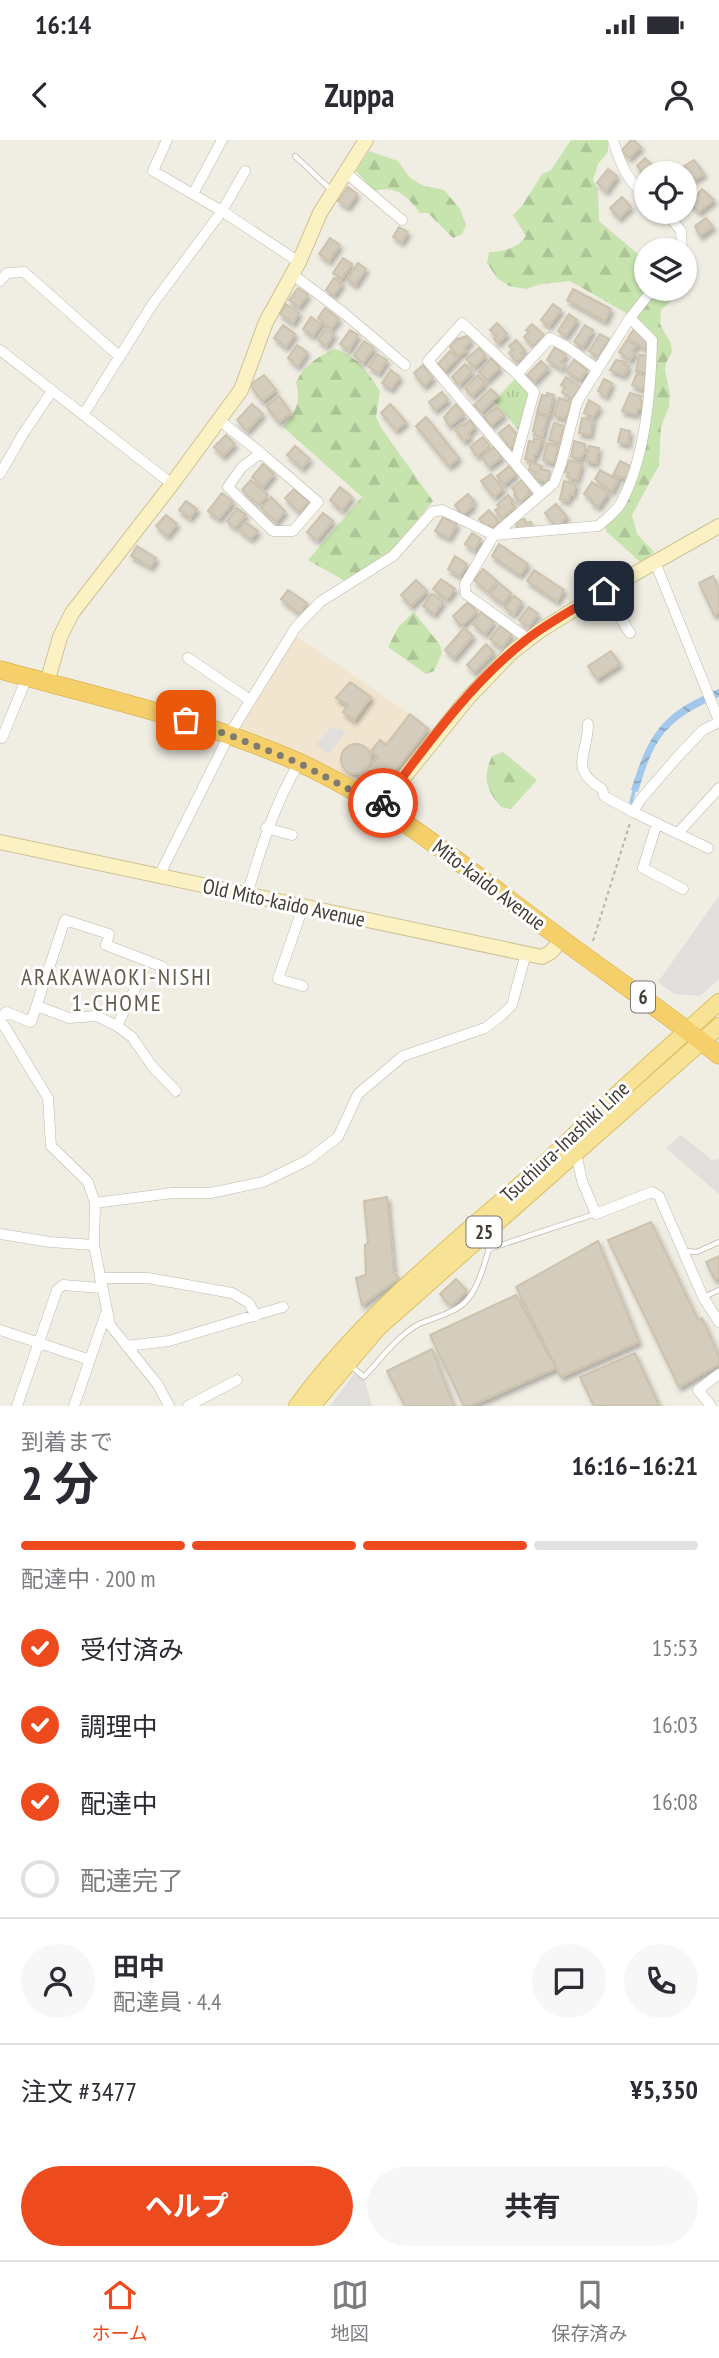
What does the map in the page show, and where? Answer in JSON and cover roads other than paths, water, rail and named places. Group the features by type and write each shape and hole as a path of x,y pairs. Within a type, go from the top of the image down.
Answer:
{"highway":[{"name":"Mito-kaido Avenue","path":"0,670 186,720 229,735 299,763 381,806 695,1036"},
{"name":"6","path":"695,1036 719,1055"}],"main road":[{"path":"695,1036 719,1002"},
{"path":"695,1036 719,1026"},
{"name":"Tsuchiura-Inashiki Line","path":"312,1406 378,1328 484,1243 695,1036"},
{"name":"Tsuchiura-Inashiki Line","path":"297,1406 316,1380 362,1329 417,1276 695,1036"}],"street":[{"path":"167,140 153,171 222,211 295,268 405,365"},
{"path":"193,194 222,140"},
{"path":"47,683 60,637 72,613 241,390 266,322 320,213 365,140"},
{"path":"613,140 620,164 634,186"},
{"path":"83,415 152,305 222,211 245,171"},
{"path":"345,172 402,220"},
{"path":"0,281 7,273 24,272 120,357"},
{"path":"528,639 466,594 465,584 494,535 554,483 576,402 643,301"},
{"path":"159,876 229,735 296,627 320,602 393,556 432,513 442,510 494,535 598,526 620,505 637,465 651,380 652,340 630,318"},
{"path":"515,462 534,392 462,323 428,361 540,493"},
{"path":"517,374 550,338 597,369"},
{"path":"0,350 172,484"},
{"path":"0,474 52,391"},
{"path":"219,420 261,453 318,502 293,531 273,531 228,486 242,467 261,453"},
{"path":"381,806 467,699 494,669 528,639 604,591 719,526"},
{"path":"633,812 640,799 679,755 704,730 719,722 655,562"},
{"path":"604,591 630,633"},
{"path":"188,658 250,700"},
{"path":"0,737 27,677"},
{"path":"588,724 582,770 589,780 602,789 604,796 708,848"},
{"path":"247,895 266,828 288,780 299,763"},
{"path":"678,834 719,788"},
{"path":"657,823 643,869 683,889"},
{"path":"266,828 292,835"},
{"name":"Old Mito-kaido Avenue","path":"0,842 542,957 551,952 562,939"},
{"path":"303,907 278,979 303,986"},
{"path":"163,967 106,945 108,934 65,920 32,1022 6,1012 0,1019 48,1098 51,1146 88,1182 95,1203 94,1245 110,1325 158,1385 169,1406"},
{"path":"95,1203 172,1192 211,1193 263,1182 308,1160 338,1137 359,1094 403,1056 485,1028 502,1015 512,1005 526,954"},
{"path":"117,1026 144,972"},
{"path":"37,1006 69,1018 97,1016 117,1026 132,1037 152,1066 176,1091"},
{"path":"573,1154 596,1214 652,1192 659,1196 703,1297 719,1322"},
{"path":"0,1234 50,1242 94,1245"},
{"path":"17,1406 57,1290 63,1285 148,1278 232,1293 248,1303 256,1316"},
{"path":"126,1346 169,1341 283,1307"},
{"path":"74,1406 107,1313"},
{"path":"0,1329 90,1360"},
{"path":"710,1406 698,1390 719,1374"},
{"path":"188,1406 237,1380"}],"lane":[{"path":"295,156 333,191"},
{"path":"348,1363 364,1377 391,1347 417,1325 464,1303 479,1279 484,1243 596,1214"},
{"path":"682,1251 697,1252 719,1242"},
{"path":"703,1297 719,1290"}],"water":[{"path":"719,689 719,697 686,714 665,732 650,757 638,792 631,790 644,753 660,727 684,706"}],"waterway":[{"path":"631,802 635,788"}],"district":[{"name":"ARAKAWAOKI-NISHI 1-CHOME","path":"117,990"}]}
